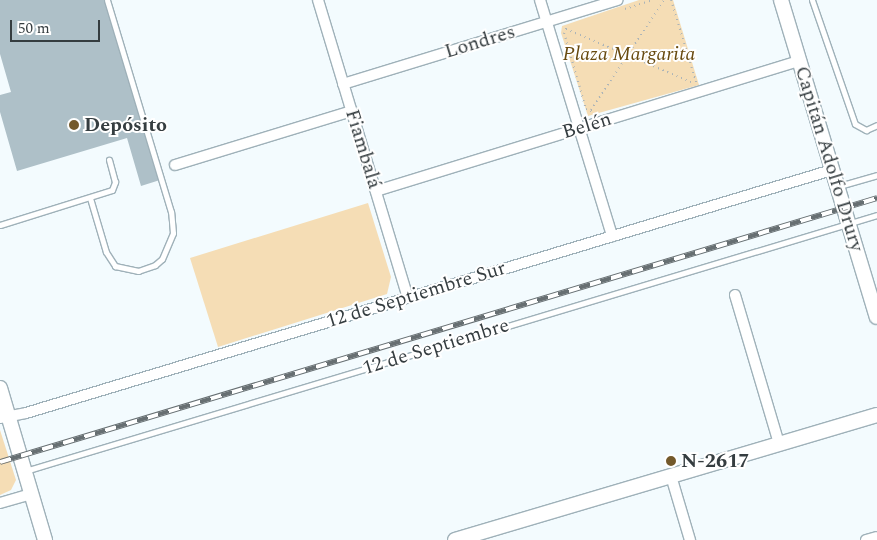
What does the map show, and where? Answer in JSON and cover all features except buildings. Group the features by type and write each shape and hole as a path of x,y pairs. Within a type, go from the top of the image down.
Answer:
{"main road":[{"name":"Capitán Adolfo Drury","path":"781,0 877,316"},
{"path":"0,388 4,417 24,471 45,540"},
{"path":"455,540 877,415"}],"street":[{"name":"Fiambalá","path":"318,0 408,298"},
{"path":"540,0 612,236"},
{"name":"Londres","path":"343,84 547,21 618,5"},
{"name":"Belén","path":"376,191 799,61"},
{"path":"175,165 352,111"},
{"name":"12 de Septiembre Sur","path":"4,417 832,170"},
{"path":"735,295 779,444"},
{"path":"671,476 690,540"},
{"path":"0,503 31,494"},
{"path":"866,540 877,537"}],"lane":[{"path":"90,198 106,252 115,266 138,271 155,265 162,259 173,233 171,212 107,0"},
{"path":"812,0 854,124 866,130 877,125"},
{"path":"0,225 90,198 114,187 109,160"},
{"path":"837,186 877,174"},
{"name":"12 de Septiembre","path":"24,471 877,216"}],"path":[{"path":"618,5 653,0"},
{"path":"590,111 664,0"},
{"path":"671,0 695,82"},
{"path":"602,110 590,111 586,109 564,33 566,28 695,82"},
{"path":"684,85 695,82"}],"green space":[{"name":"Plaza Margarita","path":"639,0 673,0 699,85 588,116 561,33 562,26"},
{"path":"368,203 391,277 387,294 218,347 190,258"},
{"path":"0,430 16,480 11,490 0,495"}],"railway":[{"path":"0,462 877,198"}],"place":[{"name":"Depósito","path":"74,125"},
{"name":"N-2617","path":"671,461"}]}
